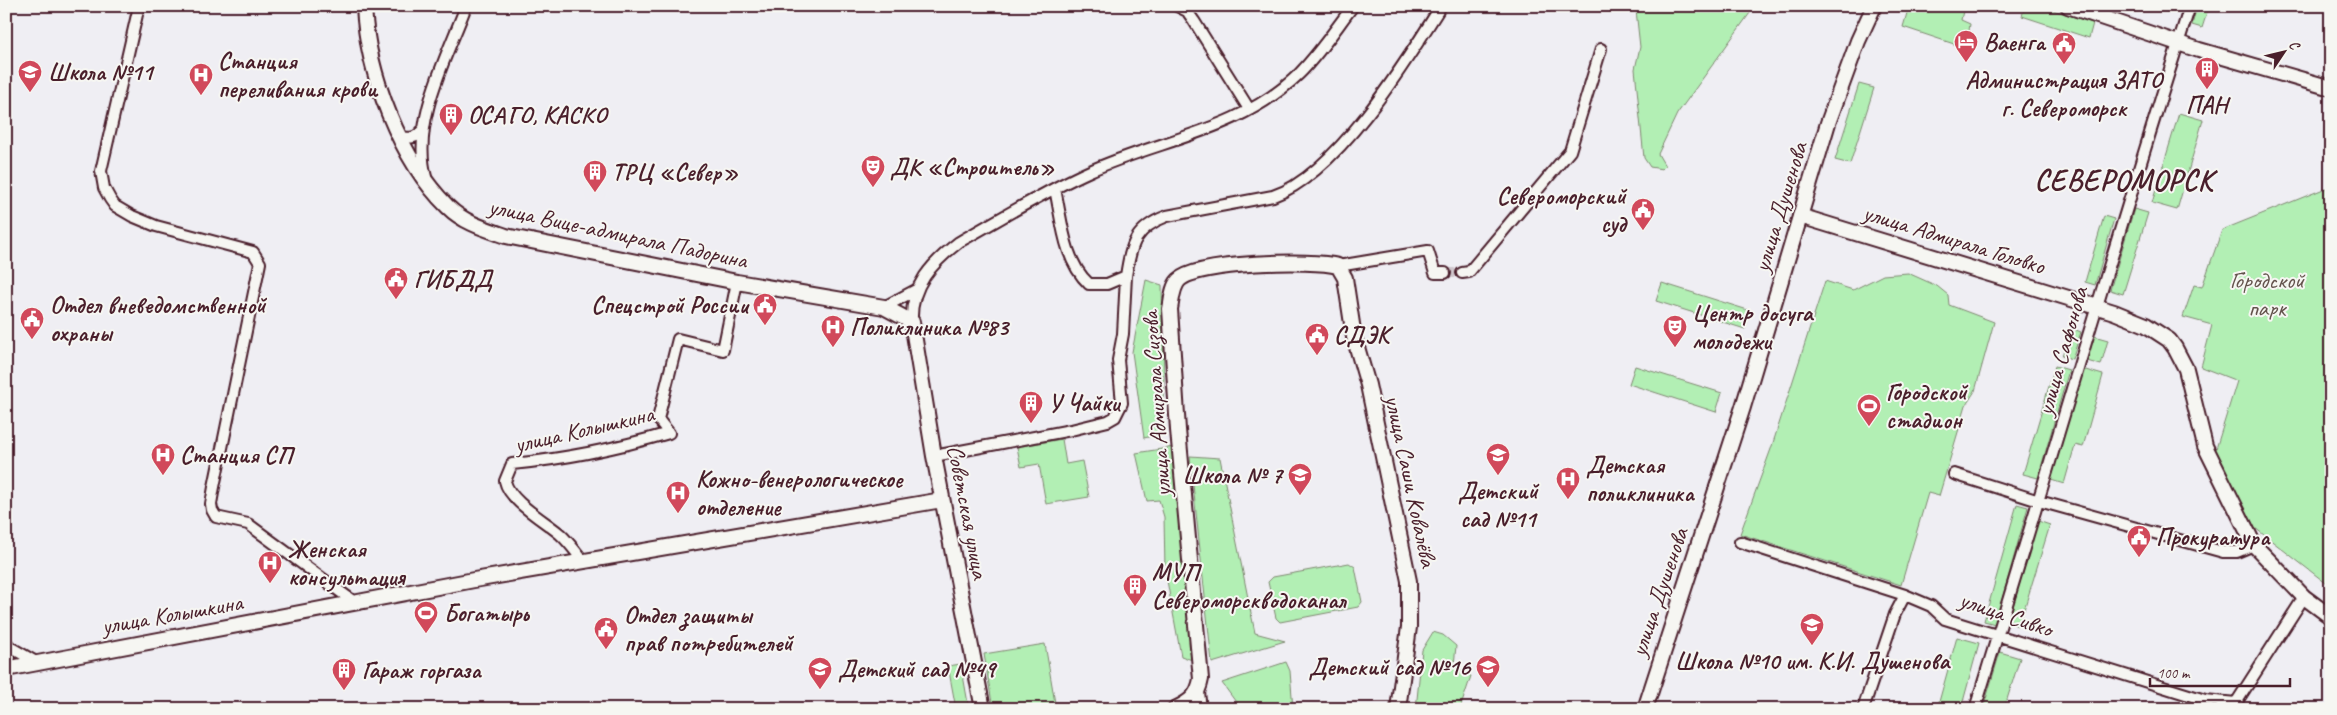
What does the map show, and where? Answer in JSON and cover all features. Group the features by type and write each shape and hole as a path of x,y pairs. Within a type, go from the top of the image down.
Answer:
{"street":[{"path":"139,6 100,171 104,188 115,206 132,216 156,226 253,252 260,263 219,461 212,510 216,517 248,524 357,604"},
{"name":"улица Вице-адмирала Падорина","path":"364,6 372,60 398,136 427,183 449,208 472,224 506,236 737,282 884,307 912,322"},
{"path":"427,183 422,152 424,128 432,96 466,6"},
{"path":"1177,6 1186,11 1194,21 1249,109"},
{"path":"912,322 911,305 916,290 929,271 946,252 960,242 1090,171 1200,133 1249,109 1277,92 1299,74 1354,6"},
{"name":"улица Адмирала Сизова","path":"1055,189 1067,246 1074,265 1083,279 1089,284 1107,284 1126,276 1134,240 1142,229 1155,221 1167,216 1273,196 1286,192 1302,182 1328,159 1353,132 1420,39 1441,6"},
{"name":"улица Душенова","path":"1644,709 1722,474 1828,124 1858,41 1874,6"},
{"path":"2068,6 2178,43 2331,88"},
{"name":"улица Сафонова","path":"1975,709 2040,501 2095,306 2190,6"},
{"path":"1462,273 1469,272 1570,151 1601,49"},
{"path":"398,136 410,139 418,137 424,128"},
{"name":"улица Адмирала Головко","path":"1800,216 2095,306"},
{"name":"улица Адмирала Сизова","path":"1199,692 1202,679 1178,430 1170,309 1173,289 1179,280 1193,272 1216,268 1317,263 1338,266 1428,251 1435,273 1444,273"},
{"name":"улица Саши Ковалёва","path":"1338,266 1345,278 1354,337 1368,385 1409,581 1409,627 1398,709"},
{"path":"934,456 1071,430 1108,421 1116,417 1122,403 1118,360 1123,334 1126,276"},
{"name":"улица Колышкина","path":"583,561 560,534 543,522 510,492 505,480 512,464 543,461 614,448 669,433 658,419 678,339 723,350 737,282"},
{"path":"884,307 916,290"},
{"path":"2095,306 2146,325 2168,340 2175,348 2186,369 2205,446 2254,545 2304,597 2331,617"},
{"name":"Советская улица","path":"912,322 942,500 983,709"},
{"path":"1954,474 2040,501 2223,552 2237,552 2254,545"},
{"name":"улица Колышкина","path":"6,669 583,561 942,500"},
{"name":"улица Сивко","path":"1740,542 1905,595 1931,606 1945,619 2205,700 2233,706 2304,597"},
{"path":"1863,709 1895,614 1905,595"},
{"path":"6,642 10,647 36,662"},
{"path":"1181,708 1199,692"},
{"path":"1199,692 1201,709"}],"green space":[{"path":"1621,6 1755,6 1677,114 1658,154 1665,166 1662,169 1650,167 1644,158 1635,69 1640,47 1636,10"},
{"path":"1909,6 1969,6 1963,11 1961,20 1970,24 1967,44 1963,47 1903,27"},
{"path":"2025,6 2041,6 2093,23 2089,38 2022,16"},
{"path":"2197,6 2209,6 2202,28 2192,25"},
{"path":"1859,84 1874,88 1850,164 1835,160"},
{"path":"2179,113 2203,120 2177,210 2152,203"},
{"name":"Городской парк","path":"2331,186 2331,587 2255,528 2215,452 2237,381 2201,367 2212,325 2183,317 2194,285 2202,287 2222,230"},
{"path":"2134,209 2148,213 2123,294 2110,290"},
{"path":"2104,216 2114,219 2095,285 2085,282"},
{"name":"Городской стадион","path":"1908,273 1937,286 1948,295 1949,305 1994,322 1975,391 1966,405 1939,496 1928,493 1901,585 1740,534 1771,449 1825,281 1853,290 1883,275"},
{"path":"1146,280 1162,285 1164,379 1161,434 1144,438 1132,352"},
{"path":"1662,283 1751,311 1745,329 1656,301"},
{"path":"2071,328 2081,332 2072,359 2062,356"},
{"path":"2094,336 2108,340 2101,365 2087,361"},
{"path":"1635,366 1722,393 1716,412 1629,384"},
{"path":"2055,366 2069,370 2038,478 2023,474"},
{"path":"2082,369 2103,375 2083,447 2075,445 2064,484 2051,480"},
{"path":"1062,439 1066,464 1082,461 1089,497 1046,504 1039,464 1021,467 1017,447"},
{"path":"1174,447 1192,660 1181,656 1165,570 1164,517 1159,500 1147,501 1136,453"},
{"path":"1190,456 1220,458 1255,633 1285,641 1212,663"},
{"path":"2017,504 2028,507 1995,624 1984,621"},
{"path":"2038,521 2050,525 2019,626 2008,623"},
{"path":"1349,563 1355,567 1362,602 1358,607 1280,622 1276,618 1268,582 1273,577"},
{"path":"1433,632 1443,635 1456,646 1454,665 1471,676 1460,709 1416,709 1422,650"},
{"path":"1957,637 1979,643 1961,709 1937,709"},
{"path":"1045,644 1056,709 993,709 984,654"},
{"path":"2000,652 2020,658 2004,709 1983,709"},
{"path":"1286,662 1290,671 1293,709 1241,709 1222,683"},
{"path":"961,664 969,709 956,709 948,666"}],"tunnel":[{"path":"1445,273 1462,273"}],"place":[{"name":"Ваенга","path":"1966,63"},
{"name":"Администрация ЗАТО г. Североморск","path":"2064,65"},
{"name":"ПАН","path":"2207,90"},
{"name":"Школа №11","path":"30,93"},
{"name":"Станция переливания крови","path":"201,96"},
{"name":"ОСАГО, КАСКО","path":"451,136"},
{"name":"ДК «Строитель»","path":"873,188"},
{"name":"ТРЦ «Север»","path":"595,193"},
{"name":"Североморский суд","path":"1643,231"},
{"name":"ГИБДД","path":"396,300"},
{"name":"Спецстрой России","path":"765,326"},
{"name":"Отдел вневедомственной охраны","path":"32,340"},
{"name":"Поликлиника №83","path":"833,348"},
{"name":"Центр досуга молодежи","path":"1675,348"},
{"name":"СДЭК","path":"1317,356"},
{"name":"У Чайки","path":"1031,424"},
{"name":"Городской стадион","path":"1869,427"},
{"name":"Станция СП","path":"163,476"},
{"name":"Детский сад №11","path":"1498,476"},
{"name":"Школа № 7","path":"1300,496"},
{"name":"Детская поликлиника","path":"1568,500"},
{"name":"Кожно-венерологическое отделение","path":"678,514"},
{"name":"Прокуратура","path":"2139,558"},
{"name":"Женская консультация","path":"270,584"},
{"name":"МУП Североморскводоканал","path":"1135,607"},
{"name":"Богатырь","path":"426,634"},
{"name":"Школа №10 им. К.И. Душенова","path":"1812,646"},
{"name":"Отдел защиты прав потребителей","path":"606,650"},
{"name":"Детский сад №16","path":"1488,688"},
{"name":"Детcкий сад №49","path":"820,690"},
{"name":"Гараж горгаза","path":"344,691"}],"district":[{"name":"СЕВЕРОМОРСК","path":"2124,180"}]}
